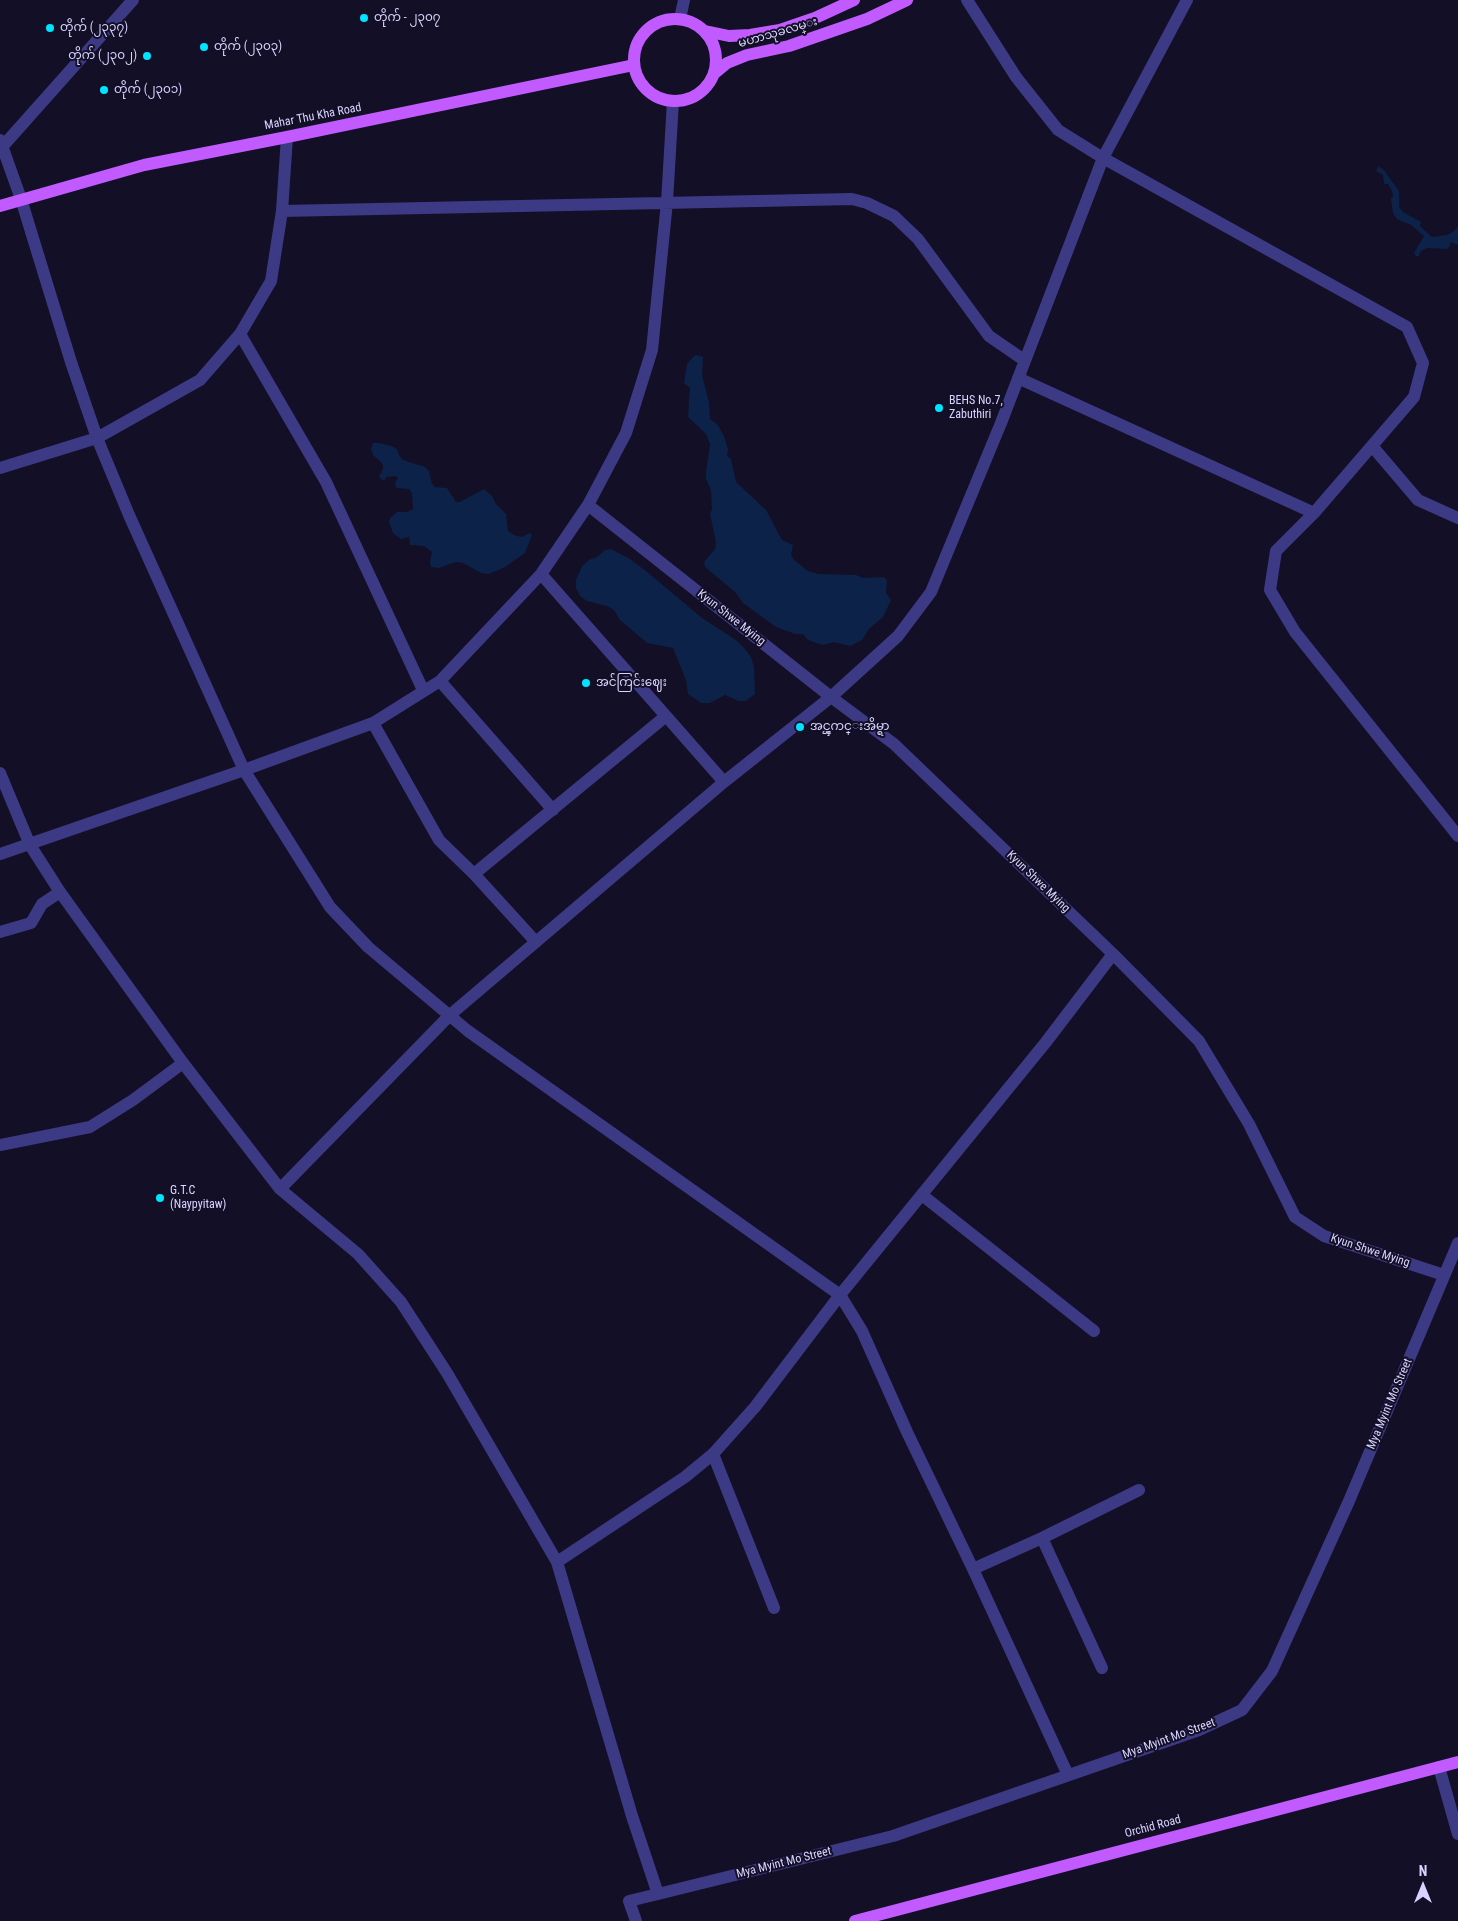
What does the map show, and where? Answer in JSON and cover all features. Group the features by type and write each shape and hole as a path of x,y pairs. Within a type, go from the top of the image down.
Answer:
{"main road":[{"name":"မဟာသုခလမ္း","path":"705,31 729,36 780,30 815,18 854,0"},
{"name":"မဟာသုခလမ္း","path":"715,73 727,63 747,55 789,46 867,19 907,0"},
{"path":"680,19 690,21 705,31 711,38 716,55 715,73 708,85 699,94 686,100 673,101 662,99 647,90 637,76 634,65 635,50 641,36 652,26 665,20 680,19"},
{"name":"Mahar Thu Kha Road","path":"0,206 144,165 634,65"},
{"name":"Orchid Road","path":"855,1921 1163,1838 1458,1762"}],"street":[{"path":"133,0 2,150 21,199 71,362 98,438 130,515 244,770 330,907 368,946 468,1031 840,1295 862,1331 907,1432 973,1569 1068,1775"},
{"path":"680,19 684,0"},
{"path":"967,0 1016,77 1058,130 1103,158 1407,327 1423,363 1414,397 1314,513 1276,551 1270,590 1294,632 1458,836"},
{"path":"280,1189 450,1015 724,782 831,696 898,636 932,592 1018,378 1103,158 1187,0"},
{"path":"0,854 244,770 373,723 440,681 541,574 588,505 626,433 652,350 667,202 673,101"},
{"path":"0,468 98,438 200,380 240,334 271,281 282,211 286,137"},
{"path":"282,211 852,199 867,203 894,216 918,239 989,336 1024,360"},
{"path":"240,334 326,482 423,690"},
{"path":"1018,378 1314,513"},
{"path":"1372,446 1418,500 1458,518"},
{"name":"Kyun Shwe Mying","path":"588,505 894,744 1113,954 1199,1041 1249,1124 1295,1217 1324,1236 1444,1275"},
{"path":"541,574 724,782"},
{"path":"440,681 553,810"},
{"path":"474,874 666,716"},
{"path":"373,723 439,840 474,874 536,942"},
{"path":"0,774 30,845 60,892 182,1063 280,1189 358,1254 401,1302 447,1373 558,1562 632,1816 658,1894"},
{"path":"0,932 31,923 42,904 60,892"},
{"path":"558,1562 685,1477 713,1454 755,1407 840,1295 1046,1042 1113,954"},
{"path":"0,1145 90,1127 133,1100 182,1063"},
{"path":"922,1195 1094,1331"},
{"name":"Mya Myint Mo Street","path":"636,1921 630,1901 893,1836 1200,1730 1242,1710 1272,1671 1349,1501 1458,1243"},
{"path":"713,1454 774,1608"},
{"path":"973,1569 1042,1538 1139,1490"},
{"path":"1042,1538 1102,1668"},
{"path":"1440,1768 1458,1834"}],"water":[{"path":"1378,166 1384,170 1399,191 1399,207 1403,212 1421,222 1420,226 1432,237 1447,235 1458,226 1458,245 1451,242 1448,249 1427,248 1420,252 1419,256 1416,256 1414,253 1424,236 1411,225 1397,219 1393,213 1392,191 1388,184 1384,184 1383,175 1376,171"},
{"path":"695,355 703,357 702,375 709,402 710,419 717,424 724,436 728,449 727,456 731,459 736,482 766,510 782,540 793,545 791,555 794,560 808,571 818,574 856,575 863,578 884,577 887,580 886,593 891,600 883,617 869,629 862,640 850,646 834,642 822,645 808,640 803,634 795,634 776,627 743,603 735,592 705,567 704,562 715,549 716,542 710,514 712,509 711,490 706,479 710,444 706,434 688,417 690,388 684,383 687,364"},
{"path":"373,443 391,446 397,449 403,460 425,467 429,471 432,484 435,487 447,488 456,502 460,502 484,489 506,514 508,531 521,537 530,533 532,535 525,553 505,567 489,574 481,573 463,563 456,562 439,568 431,567 432,552 424,546 410,545 409,537 401,539 393,533 389,522 390,518 397,512 407,512 413,509 412,493 409,489 396,488 395,483 398,478 395,476 387,477 384,481 381,479 379,476 383,469 383,464 373,455 371,449"},
{"path":"611,549 630,559 702,618 736,640 745,649 751,657 754,667 755,694 746,701 738,701 725,695 710,703 701,703 688,694 686,680 673,648 647,643 620,620 614,610 607,606 587,601 580,596 576,588 576,580 582,566 605,550"}],"place":[{"name":"တိုက် - ၂၃၀၇","path":"364,18"},
{"name":"တိုက် (၂၃၃၇)","path":"50,28"},
{"name":"တိုက် (၂၃၀၃)","path":"204,47"},
{"name":"တိုက် (၂၃၀၂)","path":"147,56"},
{"name":"တိုက် (၂၃၀၁)","path":"104,90"},
{"name":"BEHS No.7, Zabuthiri","path":"939,408"},
{"name":"အင်ကြင်းဈေး","path":"586,683"},
{"name":"အင္ၾကင္းအိမ္ရာ","path":"800,727"},
{"name":"G.T.C (Naypyitaw)","path":"160,1198"}]}
